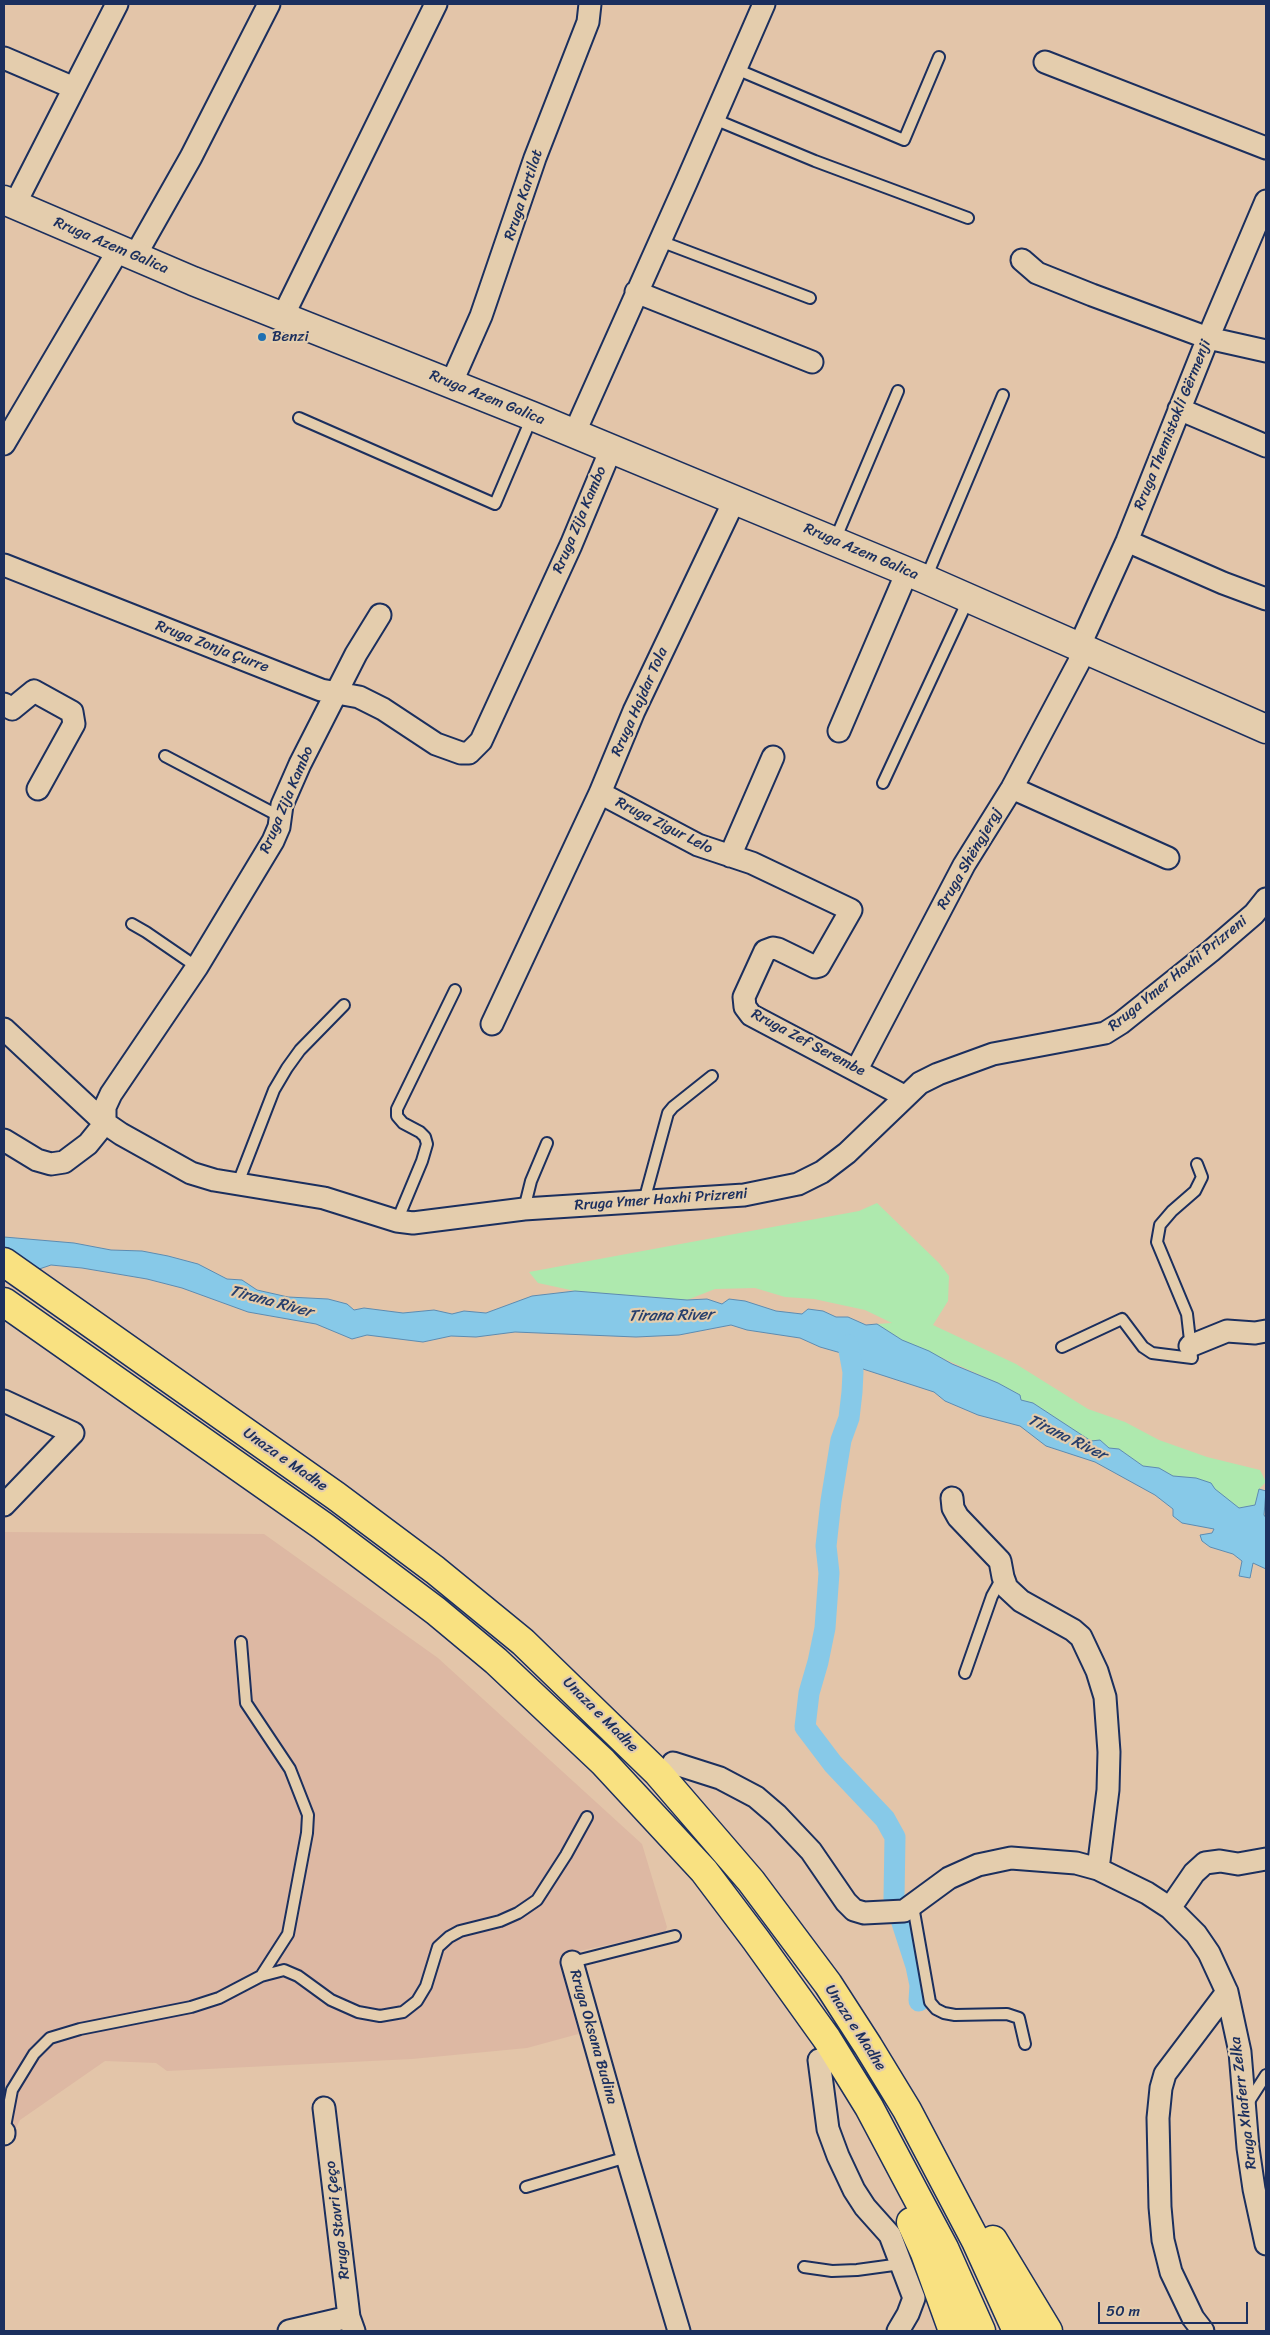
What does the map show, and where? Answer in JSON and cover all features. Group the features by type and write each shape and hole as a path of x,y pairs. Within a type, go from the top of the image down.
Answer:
{"highway":[{"name":"Unaza e Madhe","path":"4,1262 336,1496 435,1570 524,1642 658,1773 751,1882 828,1984 907,2110 976,2242 1017,2331"},
{"name":"Unaza e Madhe","path":"14,1309 380,1568 436,1611 509,1673 603,1762 704,1871 827,2039 869,2107 944,2248 981,2331"},
{"path":"524,1642 578,1675 613,1706 759,1865 846,1985 909,2083 998,2249 1048,2331"},
{"path":"509,1673 516,1691 528,1707 601,1781 715,1913 766,1982 819,2060 863,2131 902,2204 925,2253 953,2331"}],"main road":[{"name":"Rruga Azem Galica","path":"9,202 127,252 734,499 969,598 1266,729"}],"street":[{"path":"9,202 74,88 116,4"},
{"path":"4,444 190,157 269,4"},
{"path":"284,316 436,4"},
{"name":"Rruga Kartilat","path":"451,384 481,316 535,158 588,22 590,4"},
{"path":"574,434 764,4"},
{"path":"4,58 74,88"},
{"path":"1045,62 1266,148"},
{"name":"Rruga Themistokli Gërmenji","path":"1081,649 1084,636 1127,541 1208,338 1266,201"},
{"path":"1022,260 1038,273 1055,282 1208,338 1266,351"},
{"path":"636,292 812,362"},
{"path":"1179,409 1266,446"},
{"name":"Rruga Zija Kambo","path":"105,1123 105,1108 111,1094 197,967 273,841 279,827 282,805 300,764 338,693 359,697 436,744 469,754 476,749 529,638 611,449"},
{"name":"Rruga Hajdar Tola","path":"492,1024 600,793 634,711 734,499"},
{"path":"1127,541 1223,583 1266,599"},
{"name":"Rruga Zonja Çurre","path":"4,565 321,690 338,693"},
{"path":"839,731 916,576"},
{"path":"338,693 356,654 380,615"},
{"name":"Rruga Shëngjergj","path":"857,1070 964,865 1012,788 1063,694 1079,662 1081,649"},
{"path":"4,704 12,709 34,691 72,712 74,724 38,788"},
{"path":"730,856 773,757"},
{"path":"1012,788 1168,858"},
{"name":"Rruga Zigur Lelo","path":"600,793 698,845 730,856"},
{"name":"Rruga Zef Serembe","path":"730,856 752,863 851,910 819,966 815,967 778,949 773,948 766,951 743,1002 747,1011 751,1015 904,1096"},
{"name":"Rruga Ymer Haxhi Prizreni","path":"105,1123 143,1148 190,1173 214,1180 324,1198 397,1221 413,1224 524,1209 744,1195 798,1184 822,1172 847,1153 904,1096 920,1083 938,1074 993,1054 1105,1033 1121,1023 1211,951 1254,914 1266,899"},
{"path":"4,1030 105,1123 88,1144 64,1162 51,1164 37,1160 4,1140"},
{"path":"1190,1346 1227,1331 1254,1333 1266,1331"},
{"path":"4,1401 73,1433 4,1505"},
{"path":"952,1498 953,1508 958,1517 1000,1561 1003,1577 1014,1596 1073,1630 1081,1637 1097,1671 1105,1697 1109,1752 1108,1790 1098,1869"},
{"path":"674,1763 720,1778 756,1797 799,1838 854,1910 864,1913 900,1910"},
{"name":"Rruga Xhaferr Zelka","path":"900,1910 949,1878 978,1865 1011,1858 1076,1863 1098,1869 1148,1893 1170,1908 1196,1934 1209,1953 1227,1992 1240,2052 1244,2110 1254,2189 1266,2244"},
{"path":"1170,1908 1194,1873 1206,1863 1220,1861 1238,1864 1266,1859"},
{"name":"Rruga Oksana Budina","path":"572,1962 627,2158 679,2331"},
{"path":"1203,2331 1193,2318 1171,2272 1163,2240 1160,2207 1158,2118 1161,2088 1165,2074 1227,1992"},
{"path":"819,2060 828,2128 838,2156 854,2190 865,2207 890,2235 914,2298 908,2314 898,2331"},
{"name":"Rruga Stavri Çeço","path":"324,2108 352,2324"},
{"path":"289,2331 352,2324"}],"lane":[{"path":"736,69 904,140 939,57"},
{"path":"714,119 815,161 968,218"},
{"path":"660,241 810,298"},
{"path":"834,541 898,391"},
{"path":"916,576 1003,395"},
{"path":"299,418 495,504 532,416"},
{"path":"883,783 969,598"},
{"path":"165,756 279,816"},
{"path":"132,924 197,967"},
{"path":"397,1221 422,1161 427,1144 425,1137 420,1132 403,1123 397,1116 397,1109 455,990"},
{"path":"238,1183 274,1090 287,1068 300,1050 344,1005"},
{"path":"644,1201 668,1113 673,1106 712,1076"},
{"path":"524,1209 531,1181 547,1143"},
{"path":"1062,1347 1122,1319 1143,1347 1152,1353 1192,1358 1187,1314 1157,1242 1160,1225 1172,1211 1195,1191 1202,1177 1198,1164"},
{"path":"965,1673 992,1596 1003,1577"},
{"path":"241,1642 246,1703 290,1769 308,1815 308,1833 288,1934 261,1976"},
{"path":"4,2133 12,2090 34,2054 50,2038 80,2029 191,2007 219,1998 261,1976 284,1970 298,1976 331,2000 358,2012 380,2016 403,2012 418,2001 426,1986 438,1948 449,1938 460,1931 500,1921 518,1913 537,1900 587,1818"},
{"path":"900,1910 930,2002 936,2010 944,2014 1007,2014 1019,2018 1026,2044"},
{"name":"Rruga Oksana Budina","path":"572,1962 675,1936"},
{"path":"1244,2110 1266,2075"},
{"path":"526,2187 627,2158"},
{"path":"804,2267 832,2271 902,2264"}],"shaded area":[{"path":"4,1532 264,1534 438,1658 642,1844 667,1927 665,1932 575,1952 559,1959 582,2033 527,2048 412,2059 167,2071 156,2063 105,2061 20,2120 16,2128 8,2126 4,2132"}],"green space":[{"path":"877,1203 939,1263 949,1276 948,1301 933,1325 1016,1364 1088,1409 1125,1422 1159,1440 1207,1457 1260,1470 1266,1482 1259,1489 1255,1505 1239,1508 1196,1478 1173,1476 1159,1468 1143,1466 1119,1449 1109,1448 1100,1441 1091,1441 1033,1403 1021,1400 1020,1395 998,1383 902,1340 877,1324 892,1323 865,1310 814,1299 785,1297 755,1288 715,1289 687,1300 575,1291 538,1283 529,1272 859,1211"}],"water":[{"name":"Tirana River","path":"4,1237 74,1243 111,1250 142,1251 168,1256 198,1264 227,1279 242,1280 257,1290 288,1297 328,1299 347,1304 354,1310 364,1308 403,1313 434,1310 452,1314 464,1311 486,1313 532,1296 575,1291 687,1300 707,1299 722,1304 729,1299 745,1301 776,1311 802,1314 808,1309 823,1311 836,1317 848,1317 866,1325 877,1324 902,1340 998,1383 1020,1395 1021,1400 1033,1403 1091,1441 1100,1440 1109,1448 1119,1449 1143,1466 1159,1468 1173,1476 1196,1478 1211,1483 1215,1489 1239,1508 1255,1505 1259,1489 1266,1491 1264,1515 1266,1518 1266,1569 1253,1563 1250,1578 1239,1576 1242,1561 1233,1554 1210,1547 1202,1541 1200,1535 1212,1533 1214,1529 1182,1523 1173,1516 1173,1509 1155,1495 1095,1462 1046,1446 1020,1426 978,1415 945,1401 934,1392 863,1369 848,1355 820,1347 800,1338 747,1330 731,1325 679,1335 636,1337 515,1332 476,1337 451,1336 423,1342 367,1335 352,1339 316,1324 248,1312 182,1288 147,1279 82,1268 51,1265 4,1281"}],"waterway":[{"path":"848,1345 853,1372 852,1392 849,1418 841,1440 831,1501 826,1546 829,1573 825,1628 809,1693 805,1727 833,1764 885,1819 895,1837 894,1898 916,1966 920,1985 919,2001"}],"place":[{"name":"Benzi","path":"262,337"}]}
